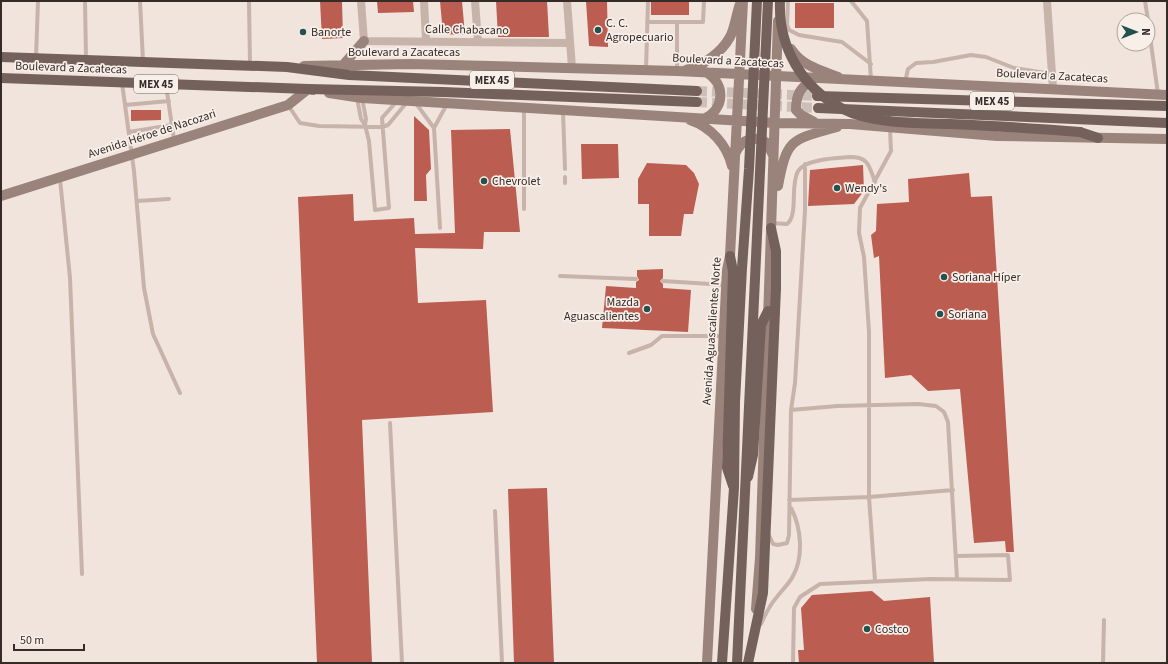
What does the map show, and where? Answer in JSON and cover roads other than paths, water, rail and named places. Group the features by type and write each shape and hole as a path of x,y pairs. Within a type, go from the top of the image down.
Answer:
{"main road":[{"path":"680,71 710,58 724,44 730,36 742,1"},
{"name":"Avenida Aguascalientes Norte","path":"707,663 726,285 730,256 742,1"},
{"name":"Avenida Aguascalientes Norte","path":"722,663 734,488 735,402 749,169 757,1"},
{"path":"737,663 768,1"},
{"path":"752,663 761,519 779,1"},
{"path":"779,1 780,24 785,42 794,62 819,95 844,110 859,115 901,121 1080,132 1098,138"},
{"path":"778,21 784,37 797,58 808,65 846,79"},
{"path":"344,64 364,41"},
{"name":"Boulevard a Zacatecas","path":"1,56 287,67 344,64 680,71 777,77 1163,94"},
{"name":"Boulevard a Zacatecas","path":"287,67 349,75 696,91"},
{"path":"704,119 714,112 720,102 721,96 715,80 706,72"},
{"name":"Boulevard a Zacatecas","path":"1,78 308,89 443,92 697,102"},
{"path":"812,78 798,93 796,110 801,115 816,123"},
{"name":"Boulevard a Zacatecas","path":"308,89 360,98 704,119 775,123 850,124 997,136 1167,139"},
{"name":"Avenida Héroe de Nacozari","path":"1,196 288,104 308,89"},
{"name":"Boulevard a Zacatecas","path":"817,96 1167,106"},
{"name":"MEX 45","path":"818,108 1167,123"},
{"path":"676,117 697,123 714,134 729,155 734,176"},
{"path":"772,199 777,190 786,150 792,144 798,139 806,136 850,124"},
{"path":"735,158 737,149 742,142 754,138 763,140 770,146 773,159"},
{"path":"1,189 31,186"},
{"path":"748,663 763,593 776,288 776,251 771,226"},
{"path":"730,256 733,271 727,468 734,488"},
{"path":"746,488 753,455 761,325 768,311"}],"street":[{"path":"362,1 364,41"},
{"path":"424,1 426,41"},
{"path":"475,1 478,42"},
{"path":"567,1 572,68"},
{"path":"1047,1 1053,89"},
{"name":"Calle Chabacano","path":"364,41 478,42 570,46"}],"lane":[{"path":"36,58 38,1"},
{"path":"85,1 86,60"},
{"path":"140,1 143,62"},
{"path":"249,1 250,66"},
{"path":"646,70 648,1"},
{"path":"647,22 703,22 704,1"},
{"path":"788,1 787,25 789,30 799,35 842,42 871,64"},
{"path":"851,1 867,21 871,80"},
{"path":"1145,1 1147,12"},
{"path":"677,22 680,71"},
{"path":"1154,52 1163,94"},
{"path":"904,82 908,69 916,63 934,62 971,55 986,56 1014,68 1052,74"},
{"path":"122,82 132,154 144,288 153,334 180,393"},
{"path":"166,84 174,140"},
{"path":"360,98 366,119 365,126 369,141 375,210 389,208 382,118 407,101"},
{"path":"125,105 169,101"},
{"path":"288,104 300,124 319,126 382,127 388,125 407,101"},
{"path":"407,101 434,128"},
{"path":"440,228 434,128 447,103"},
{"path":"524,108 524,209"},
{"path":"564,110 565,168"},
{"path":"129,132 172,125"},
{"path":"875,581 869,497 869,332 864,257 859,233 860,208 891,151 890,128"},
{"path":"771,226 787,224 792,219 795,180 798,171 805,164 839,158 861,157 867,161 875,182"},
{"path":"761,519 773,544 778,545 787,543 789,535 790,506 790,410 796,383 805,210 805,164"},
{"path":"60,176 70,278 82,574"},
{"path":"565,177 565,183"},
{"path":"137,201 169,199"},
{"path":"560,276 636,279"},
{"path":"663,281 726,285"},
{"path":"629,353 650,345 662,336 724,336"},
{"path":"790,410 869,404 930,405 936,406 944,412 948,422 958,579"},
{"path":"390,423 402,663"},
{"path":"789,500 869,497 953,490"},
{"path":"754,641 768,608 793,577 797,566 800,546 797,520 790,506"},
{"path":"495,511 502,663"},
{"path":"793,663 794,608 800,597 820,584 958,579 1010,580 1008,555 957,556"},
{"path":"1103,663 1104,620"}],"tunnel":[{"path":"697,91 817,96"},
{"path":"697,102 818,108"}],"place":[{"name":"C. C. Agropecuario","path":"598,30"},
{"name":"Banorte","path":"303,32"},
{"name":"Chevrolet","path":"484,181"},
{"name":"Wendy's","path":"837,188"},
{"name":"Soriana Híper","path":"944,277"},
{"name":"Mazda Aguascalientes","path":"647,309"},
{"name":"Soriana","path":"940,314"},
{"name":"Costco","path":"867,629"}]}
